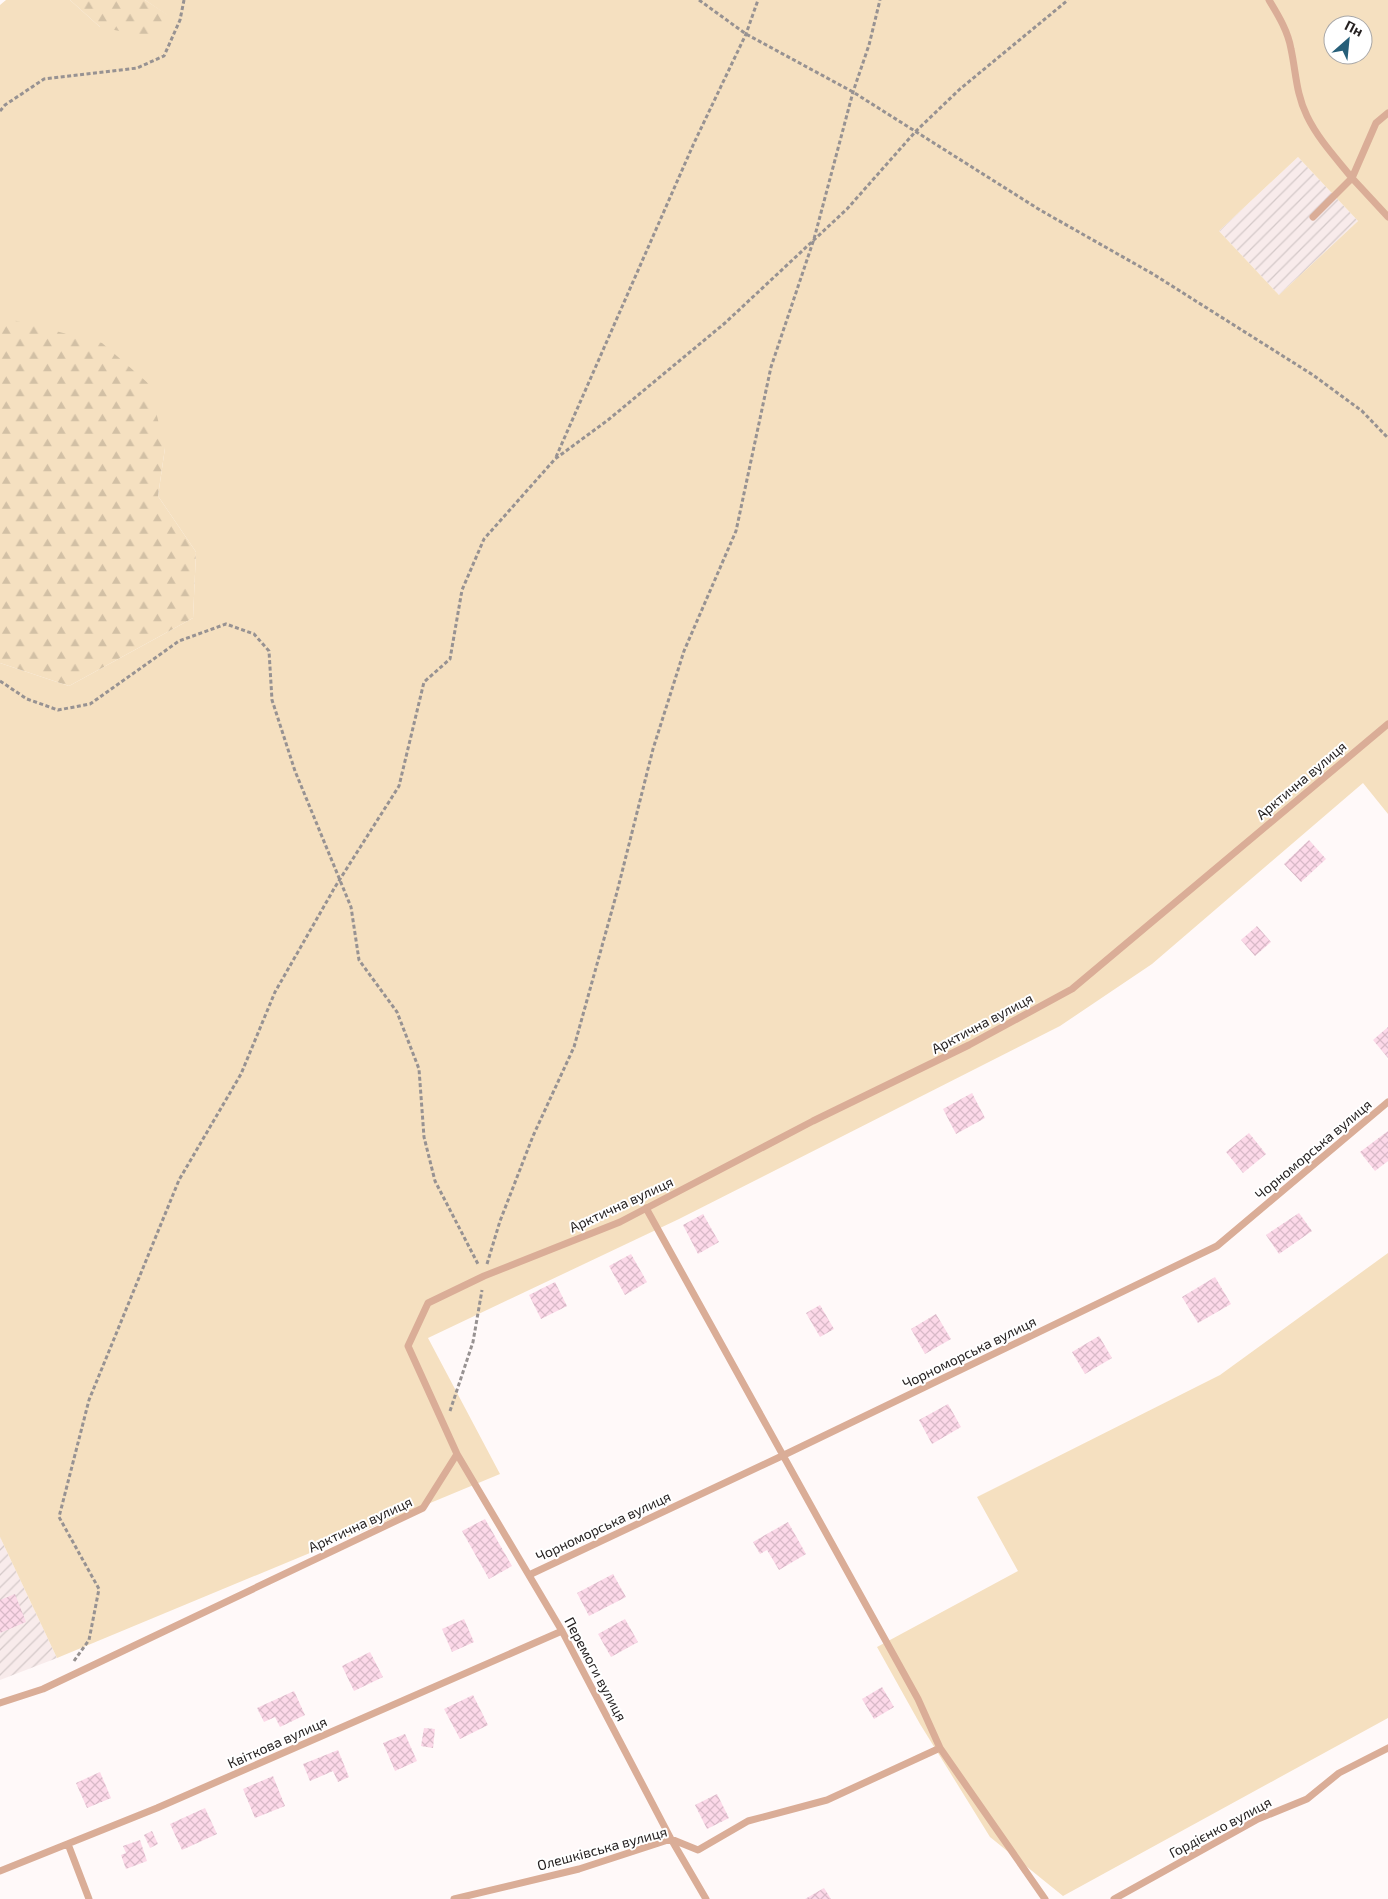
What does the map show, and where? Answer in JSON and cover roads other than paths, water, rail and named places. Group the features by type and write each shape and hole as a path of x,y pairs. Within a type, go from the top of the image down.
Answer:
{"lane":[{"path":"1269,0 1279,17 1291,48 1295,82 1306,115 1325,146 1388,217"},
{"path":"1313,217 1352,178 1376,123 1388,113"},
{"name":"Арктична вулиця","path":"0,1704 60,1681 423,1508 457,1454 408,1346 428,1303 484,1276 620,1222 813,1122 969,1045 1072,989 1388,724"},
{"name":"Чорноморська вулиця","path":"529,1575 784,1455 1217,1246 1388,1102"},
{"path":"646,1208 918,1699 940,1748 1044,1899"},
{"name":"Перемоги вулиця","path":"457,1454 562,1631 671,1839 706,1899"},
{"name":"Квіткова вулиця","path":"0,1871 166,1804 562,1631"},
{"name":"Олешківська вулиця","path":"454,1899 579,1869 671,1839 698,1850 748,1821 827,1800 940,1748"},
{"name":"Гордієнко вулиця","path":"1114,1899 1258,1819 1307,1799 1339,1773 1388,1748"},
{"path":"68,1844 89,1899"}]}
